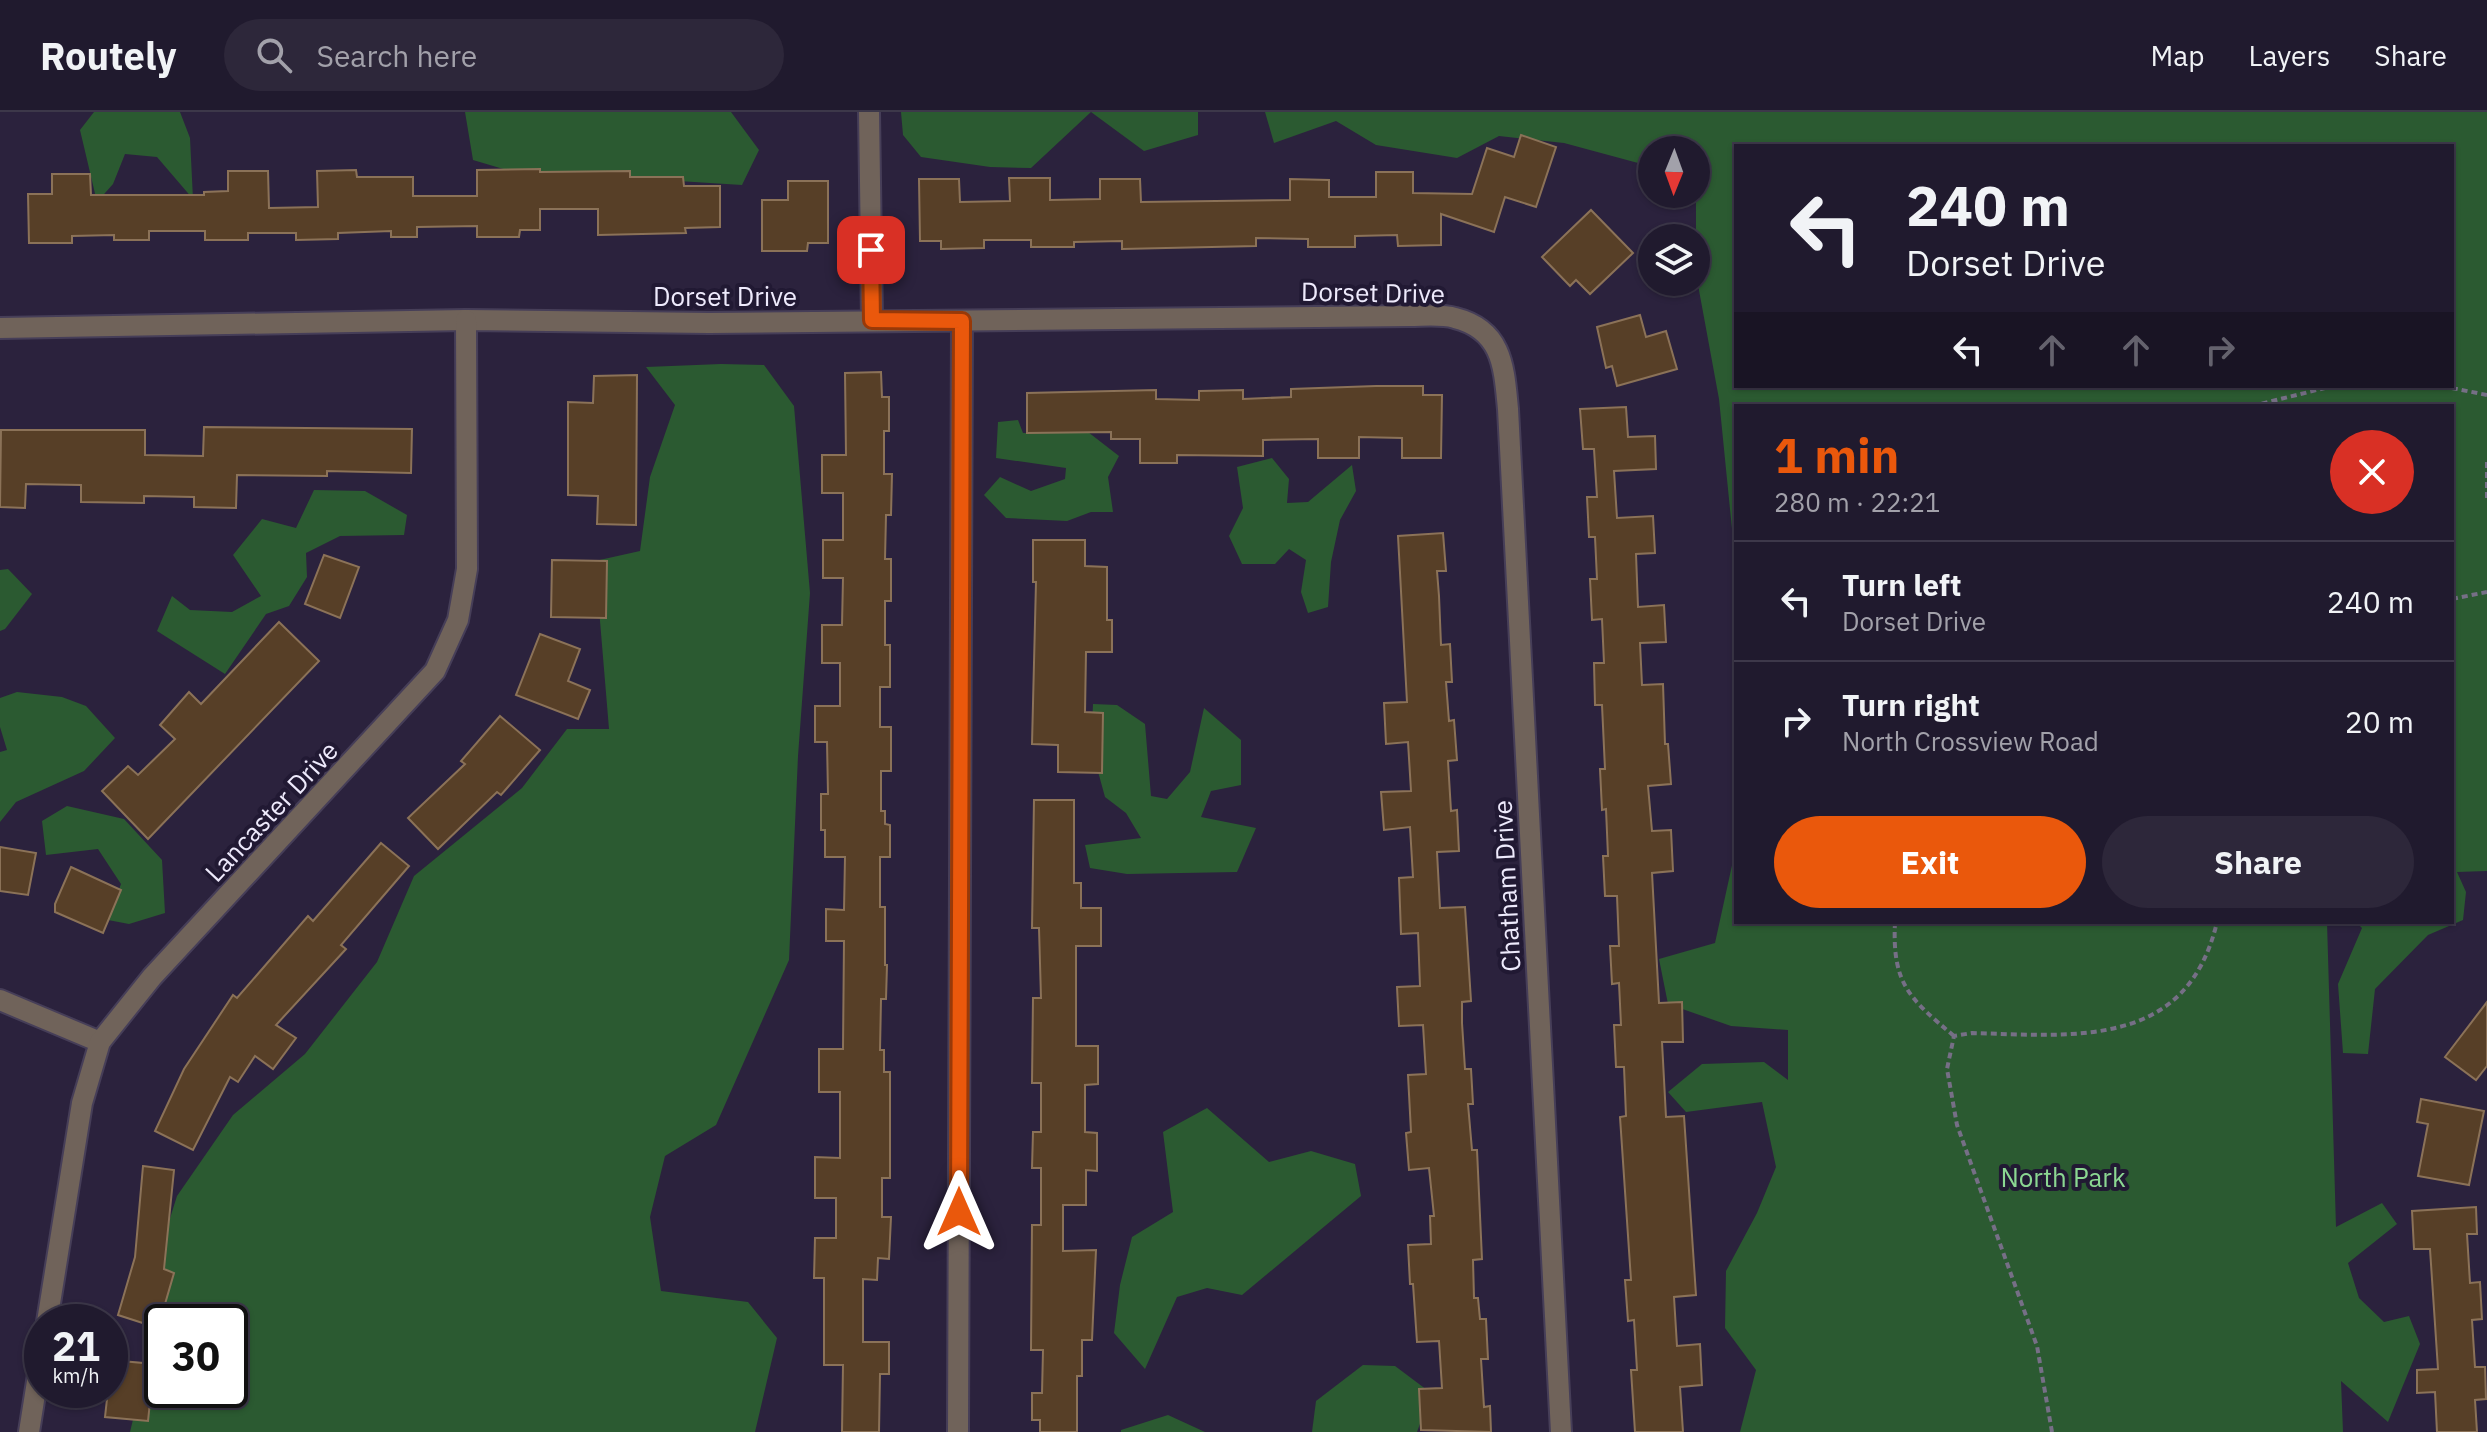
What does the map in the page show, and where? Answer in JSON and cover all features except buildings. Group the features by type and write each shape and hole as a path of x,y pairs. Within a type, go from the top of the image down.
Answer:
{"street":[{"path":"869,112 872,320"},
{"name":"Dorset Drive","path":"0,328 466,320 709,323 1453,317 1475,326 1491,340"},
{"name":"Lancaster Drive","path":"50,1304 82,1103 100,1042 152,977 435,671 458,620 467,569 466,320"},
{"path":"958,1432 962,321"},
{"name":"Chatham Drive","path":"1491,340 1501,354 1505,370 1508,409 1561,1432"},
{"path":"0,1000 100,1042"},
{"path":"29,1432 33,1408"}],"path":[{"path":"2260,404 2325,388"},
{"path":"2452,388 2487,395"},
{"path":"2487,462 2487,498"},
{"path":"2454,599 2487,592"},
{"path":"1895,924 1893,953 1906,989 1921,1009 1954,1036 1972,1033 2094,1034 2152,1015 2181,996 2199,971 2216,924"},
{"path":"1954,1036 1947,1069 1957,1125 2037,1346 2052,1432"}],"green space":[{"path":"94,112 180,112 190,138 193,199 157,157 125,154 113,184 97,202 80,130"},
{"path":"465,112 731,112 759,150 742,185 524,175 473,160"},
{"path":"901,112 1091,112 1031,168 990,167 921,157 903,135"},
{"path":"1091,112 1198,112 1198,135 1144,151"},
{"path":"1265,112 2487,112 2487,871 2457,872 2466,892 2463,920 2454,924 2454,404 1734,404 1734,549 1719,399 1700,296 1710,296 1710,224 1696,224 1696,208 1710,208 1710,136 1638,136 1638,163 1564,143 1499,136 1457,158 1376,145 1336,121 1274,143"},
{"path":"764,365 794,406 810,593 798,756 789,960 716,1125 665,1156 650,1217 661,1291 748,1302 777,1338 755,1432 130,1432 144,1374 144,1408 248,1408 248,1304 151,1304 154,1269 177,1196 233,1115 305,1054 377,962 414,876 522,788 567,729 609,729 595,561 640,551 650,477 675,405 646,367"},
{"path":"1018,420 1023,433 1088,432 1119,456 1108,477 1113,512 1091,512 1067,521 1006,518 984,495 1000,477 1031,491 1065,479 1066,468 996,458 998,422"},
{"path":"1272,458 1289,479 1287,503 1308,502 1352,465 1356,491 1340,520 1331,562 1328,607 1308,613 1301,592 1306,560 1289,549 1275,564 1242,564 1229,536 1243,508 1237,467"},
{"path":"314,490 365,491 407,515 404,535 340,536 306,553 307,577 289,606 266,614 225,674 157,631 172,596 190,610 232,612 261,596 233,555 262,519 296,528"},
{"path":"8,569 32,594 5,629 0,631 0,570"},
{"path":"17,692 62,697 86,706 115,738 84,771 16,802 0,822 0,752 7,750 0,727 0,698"},
{"path":"1093,704 1117,705 1145,724 1151,796 1167,799 1190,772 1204,708 1241,740 1241,785 1211,791 1201,817 1256,828 1237,872 1127,874 1090,868 1085,845 1141,838 1126,813 1105,797 1091,746"},
{"path":"67,806 124,819 162,860 165,913 129,924 108,920 121,884 98,849 46,855 42,821"},
{"name":"North Park","path":"1734,856 1734,924 2327,924 2336,1227 2382,1203 2397,1224 2348,1263 2359,1298 2384,1322 2409,1316 2420,1344 2388,1422 2341,1381 2343,1432 1740,1432 1756,1370 1725,1328 1726,1271 1757,1213 1776,1167 1762,1102 1686,1112 1668,1092 1702,1064 1764,1062 1788,1080 1788,1030 1731,1026 1668,1004 1659,959 1715,943"},
{"path":"2358,924 2454,924 2428,935 2375,989 2368,1054 2343,1053 2338,984 2362,928"},
{"path":"1207,1108 1269,1162 1311,1151 1355,1164 1361,1196 1242,1295 1207,1288 1177,1297 1145,1369 1114,1333 1120,1285 1132,1237 1173,1212 1163,1132"},
{"path":"1363,1365 1395,1366 1431,1393 1417,1432 1312,1432 1316,1401"},
{"path":"1168,1415 1205,1432 1121,1432 1121,1430"}],"route":[{"path":"871,250 872,320 962,321 959,1212"}]}
